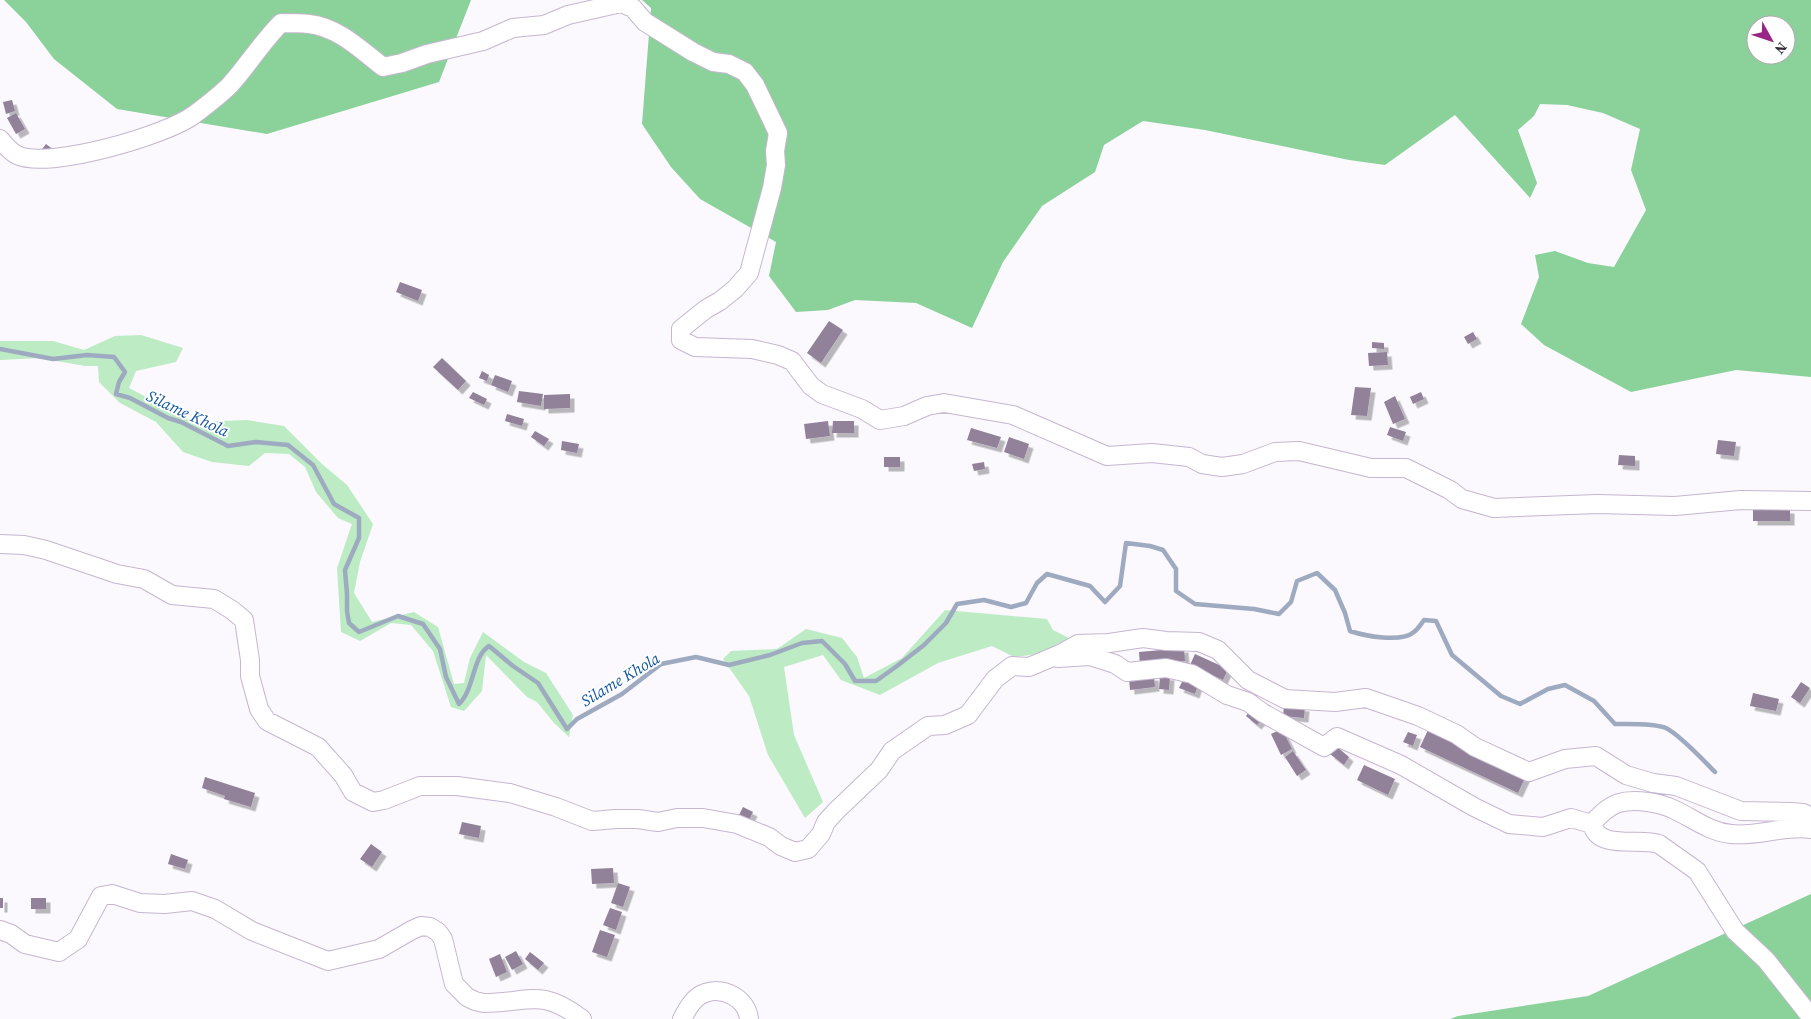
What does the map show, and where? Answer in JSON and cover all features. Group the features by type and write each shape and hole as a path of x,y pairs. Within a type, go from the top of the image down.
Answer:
{"street":[{"path":"0,139 16,155 30,158 52,157 81,153 130,142 166,130 194,116 229,86 281,23 310,24 336,32 352,42 383,67 402,63 427,54 483,41 513,28 544,25 568,15 621,3 633,8 645,22 693,52 713,62 729,64 745,72 755,85 778,134 772,188 749,273 735,290 706,309 682,329 681,340 695,347 752,349 778,355 792,361 811,386 822,394 862,409 880,420 904,416 927,406 944,403 1013,415 1107,456 1152,452 1188,458 1202,464 1222,467 1242,464 1275,452 1299,451 1371,468 1406,468 1450,490 1462,499 1494,508 1587,505 1675,506 1741,500 1811,501"},
{"path":"0,544 46,550 117,574 144,579 172,595 214,599 232,610 244,620 250,660 250,676 258,709 268,720 318,747 343,775 353,792 373,802 384,800 420,786 457,786 510,793 556,807 592,821 631,819 658,822 677,818 702,818 738,824 769,837 781,846 795,852 808,849 821,834 826,822 880,770 892,752 928,726 945,725 968,715 995,679 1012,666 1029,666 1053,657 1078,644 1109,643 1143,638 1199,642 1218,650 1248,680 1285,700 1335,702 1366,698 1418,716 1456,734 1475,747 1529,772 1565,759 1596,756 1626,775 1653,783 1676,786 1741,811 1803,813 1811,817"},
{"path":"1053,657 1090,656 1115,664 1127,672 1166,668 1192,674 1227,695 1248,702 1263,713 1324,747 1337,737 1351,741 1401,765 1474,807 1509,824 1543,827 1571,818 1592,824"},
{"path":"1592,824 1620,802 1637,802 1672,808 1707,828 1721,833 1742,834 1794,828 1811,829"},
{"path":"1592,824 1594,830 1603,838 1659,844 1697,871 1735,931 1766,960 1811,1017"},
{"path":"0,930 11,934 25,944 58,952 78,939 101,896 112,894 140,902 165,904 192,901 215,909 252,931 328,961 379,949 421,926 430,927 438,932 443,939 454,984 467,997 484,1003 541,998 550,1000 582,1019"},
{"path":"682,1019 696,998 704,993 714,991 732,994 740,999 746,1006 749,1019"}],"green space":[{"path":"4,0 471,0 439,82 267,134 117,109 54,59 26,22"},
{"path":"642,0 1811,0 1811,377 1736,370 1631,392 1544,345 1521,324 1539,277 1535,255 1555,251 1588,263 1614,267 1646,210 1631,170 1640,129 1603,113 1567,105 1540,104 1534,116 1518,130 1537,183 1530,198 1455,115 1385,165 1349,160 1205,130 1143,121 1104,145 1095,172 1042,206 1003,262 972,328 916,303 855,300 828,310 796,312 769,276 776,242 700,199 671,167 642,124 651,8"},
{"path":"141,335 183,348 176,362 136,371 129,388 195,422 247,420 284,426 322,464 347,485 373,524 360,562 354,593 372,622 414,612 438,627 454,684 464,683 470,658 483,632 524,662 546,673 573,715 569,737 554,723 537,702 527,697 486,655 482,691 464,711 451,707 433,651 411,625 391,623 360,641 341,632 337,568 352,524 338,518 316,492 305,467 289,454 265,453 249,466 212,462 183,452 156,422 120,403 99,382 98,366 85,366 40,358 0,360 0,341 53,341 84,350 115,336"},
{"path":"945,610 1047,619 1053,630 1069,638 1038,654 1014,657 992,646 938,663 880,695 841,680 823,655 784,667 794,735 823,802 805,818 768,755 749,696 723,659 731,651 777,649 806,629 842,638 857,657 864,678 902,658"},
{"path":"1811,894 1811,1019 1450,1019 1458,1016 1588,996"}],"building":[{"path":"12,100 15,111 6,114 3,102"},
{"path":"16,113 25,129 16,134 7,118"},
{"path":"46,144 55,151 39,153"},
{"path":"400,282 422,290 418,301 396,292"},
{"path":"829,321 843,330 821,363 807,353"},
{"path":"1473,332 1477,339 1468,344 1464,337"},
{"path":"1372,342 1384,343 1384,349 1372,348"},
{"path":"1387,352 1388,365 1369,366 1368,353"},
{"path":"442,358 466,381 458,390 433,367"},
{"path":"482,371 489,375 487,381 479,378"},
{"path":"495,375 512,381 508,392 491,385"},
{"path":"1355,387 1371,388 1367,416 1351,415"},
{"path":"519,391 543,394 541,406 517,402"},
{"path":"473,392 487,399 484,405 469,398"},
{"path":"1421,392 1424,399 1413,404 1410,397"},
{"path":"570,394 570,408 544,409 544,395"},
{"path":"1395,396 1405,419 1393,424 1384,402"},
{"path":"507,414 524,419 522,426 505,421"},
{"path":"828,421 830,436 806,439 804,424"},
{"path":"833,421 854,421 854,433 832,433"},
{"path":"1390,427 1406,432 1403,441 1387,435"},
{"path":"971,428 1001,437 997,448 967,440"},
{"path":"535,431 549,439 544,446 531,437"},
{"path":"1009,437 1029,444 1024,459 1004,452"},
{"path":"1718,440 1736,442 1734,456 1716,454"},
{"path":"562,441 579,444 577,453 561,450"},
{"path":"1619,455 1635,456 1635,466 1618,465"},
{"path":"884,457 900,457 900,467 884,467"},
{"path":"984,462 985,469 974,471 972,464"},
{"path":"1753,508 1790,509 1790,521 1753,521"},
{"path":"1184,648 1185,661 1140,666 1139,652"},
{"path":"1195,654 1228,669 1223,680 1190,665"},
{"path":"1160,675 1170,676 1169,690 1159,689"},
{"path":"1154,676 1155,687 1130,690 1129,678"},
{"path":"1183,680 1198,685 1195,694 1179,688"},
{"path":"1801,682 1810,688 1800,703 1791,697"},
{"path":"1753,693 1779,699 1776,711 1750,706"},
{"path":"1284,705 1305,707 1304,718 1283,716"},
{"path":"1252,708 1264,717 1257,725 1246,716"},
{"path":"1282,729 1292,749 1281,755 1271,734"},
{"path":"1428,730 1526,776 1518,793 1420,747"},
{"path":"1408,732 1417,735 1413,746 1403,742"},
{"path":"1336,746 1349,757 1344,765 1330,754"},
{"path":"1293,751 1306,770 1297,776 1285,757"},
{"path":"1364,765 1395,779 1388,795 1357,780"},
{"path":"205,777 255,793 251,807 224,799 225,796 202,788"},
{"path":"743,807 753,812 745,828 735,823"},
{"path":"462,822 481,826 479,838 459,834"},
{"path":"371,844 382,852 372,867 360,859"},
{"path":"171,854 188,860 185,869 168,864"},
{"path":"613,868 614,883 592,884 591,869"},
{"path":"618,883 630,887 623,907 611,903"},
{"path":"0,898 3,898 3,908 0,908"},
{"path":"31,898 46,898 46,909 31,909"},
{"path":"610,908 622,912 616,930 603,925"},
{"path":"600,930 615,935 607,957 592,952"},
{"path":"516,951 523,964 512,970 505,957"},
{"path":"530,952 544,963 538,970 525,959"},
{"path":"500,954 507,972 496,977 489,959"}],"waterway":[{"name":"Silame Khola","path":"0,349 53,359 87,355 114,357 125,372 119,382 116,394 130,398 228,446 256,442 288,445 313,465 334,504 359,518 359,538 345,570 349,623 359,632 398,616 423,624 440,649 446,677 459,704 468,690 479,657 489,646 538,683 567,729 577,719 622,694 661,664 696,657 729,665 770,655 802,643 822,641 845,664 855,681 876,681 924,645 946,623 957,604 984,600 1011,607 1026,603 1037,583 1047,574 1090,586 1105,602 1120,586 1126,543 1150,546 1163,550 1176,569 1176,591 1195,604 1254,609 1279,614 1291,602 1297,581 1317,573 1335,590 1350,631 1364,635 1401,637 1414,632 1424,620 1436,621 1452,655 1501,696 1520,704 1548,689 1565,685 1594,701 1615,724 1661,726 1672,731 1715,772"}]}
